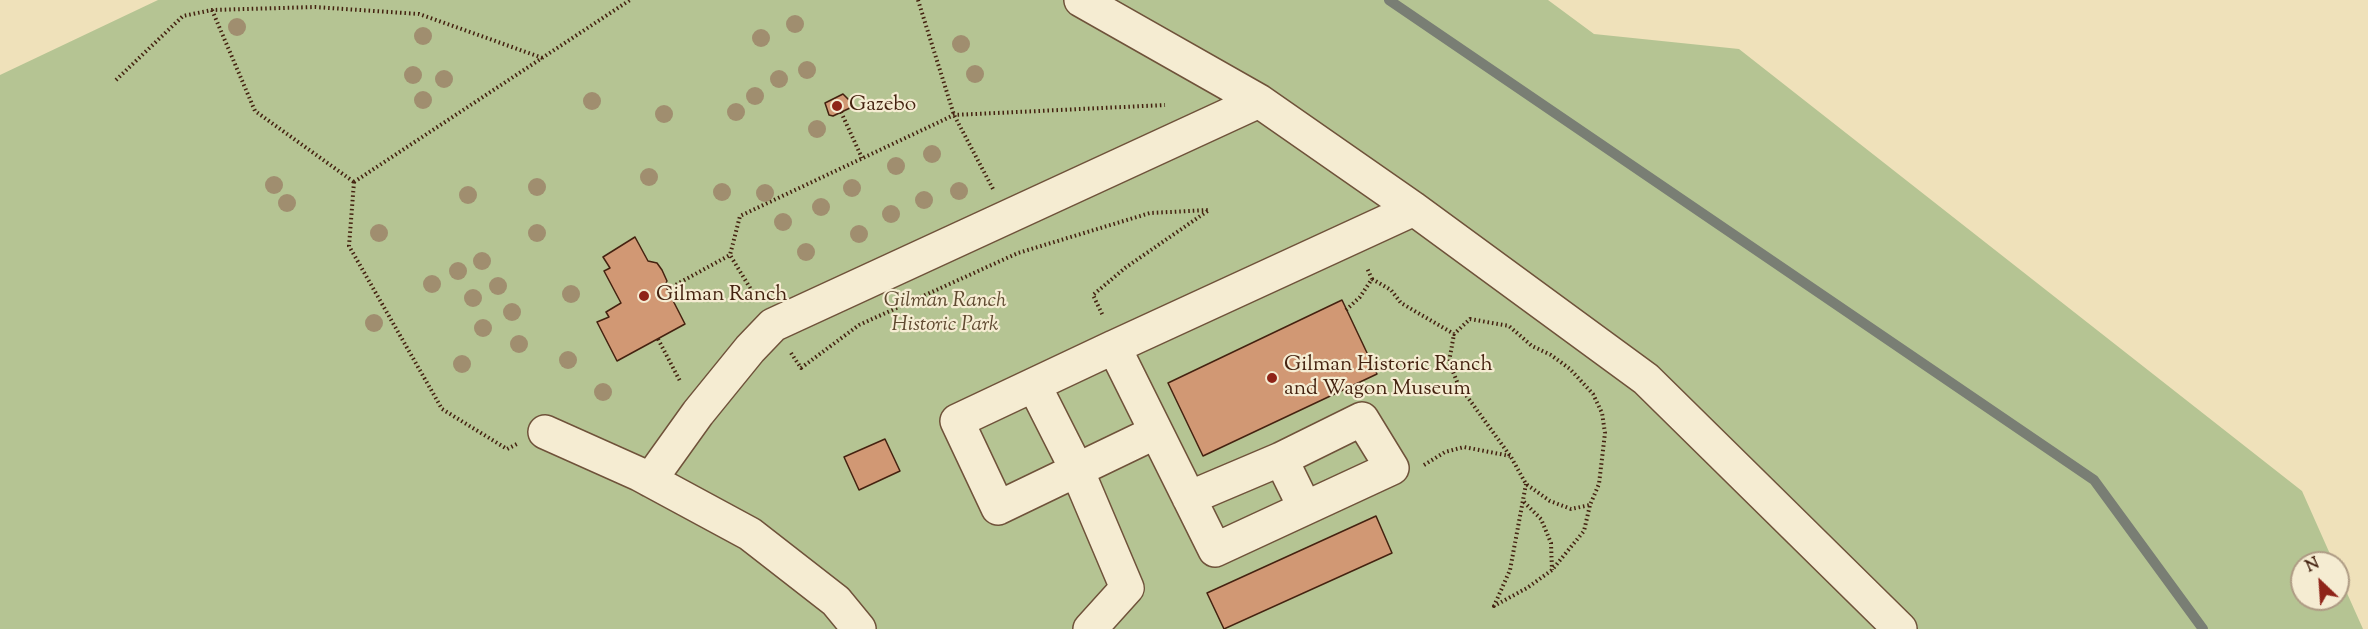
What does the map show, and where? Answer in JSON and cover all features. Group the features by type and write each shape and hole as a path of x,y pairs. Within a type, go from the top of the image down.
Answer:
{"street":[{"path":"1081,0 1259,101 1414,209 1646,379 1900,629"},
{"path":"650,480 713,395 773,325 1259,101"},
{"path":"1156,432 998,508 957,421 1034,385 1110,335 1352,238 1414,209"},
{"path":"1110,335 1156,432 1189,498 1215,550 1392,468 1362,418 1281,459 1189,498"},
{"path":"1034,385 1077,470 1128,588 1090,629"},
{"path":"545,432 650,480 750,534 836,601 860,629"},
{"path":"1281,459 1305,508"}],"path":[{"path":"354,182 630,0"},
{"path":"918,0 954,115 1007,216"},
{"path":"116,80 183,16 212,10 315,7 419,14 543,58"},
{"path":"212,10 255,111 354,182"},
{"path":"1110,335 1093,295 1125,268 1209,210 1149,213 1018,253 859,325 801,368 730,255 740,216 954,115 1177,105"},
{"path":"842,112 862,158"},
{"path":"354,182 350,246 442,409 507,449 545,432"},
{"path":"1352,238 1372,279 1391,290 1401,303 1454,334"},
{"path":"668,289 730,255"},
{"path":"1346,310 1360,297 1372,279"},
{"path":"1526,484 1510,570 1494,606 1527,588 1552,570 1584,531 1590,506 1599,484 1605,433 1602,413 1593,394 1570,369 1551,355 1532,346 1509,326 1470,319 1454,334 1449,362 1458,384 1511,457 1526,484 1550,501 1571,509 1590,506"},
{"path":"658,339 666,355"},
{"path":"1418,469 1445,452 1464,447 1511,457"},
{"path":"1524,501 1541,519 1551,543 1552,570"}],"green space":[{"name":"Gilman Ranch Historic Park","path":"158,0 1077,0 1252,100 1414,216 1642,387 1645,378 1414,209 1259,101 1081,0 1548,0 1594,34 1739,49 2302,491 2329,551 2290,551 2290,611 2350,611 2350,600 2363,629 0,629 0,75"}],"building":[{"name":"Gazebo","path":"843,94 849,100 850,108 833,116 829,115 825,103"},
{"name":"Gilman Ranch","path":"635,237 648,261 657,263 662,270 667,281 665,285 685,324 617,361 597,322 609,317 606,312 621,303 604,271 610,268 603,257"},
{"name":"Gilman Historic Ranch and Wagon Museum","path":"1342,300 1377,374 1203,456 1168,383"},
{"path":"885,439 900,471 859,490 844,457"},
{"path":"1376,516 1392,553 1224,629 1207,593"}],"waterway":[{"path":"1389,0 2094,480 2203,629"}],"place":[{"name":"Gazebo","path":"837,106"},
{"name":"Gilman Ranch","path":"644,296"},
{"name":"Gilman Historic Ranch and Wagon Museum","path":"1272,378"}]}
